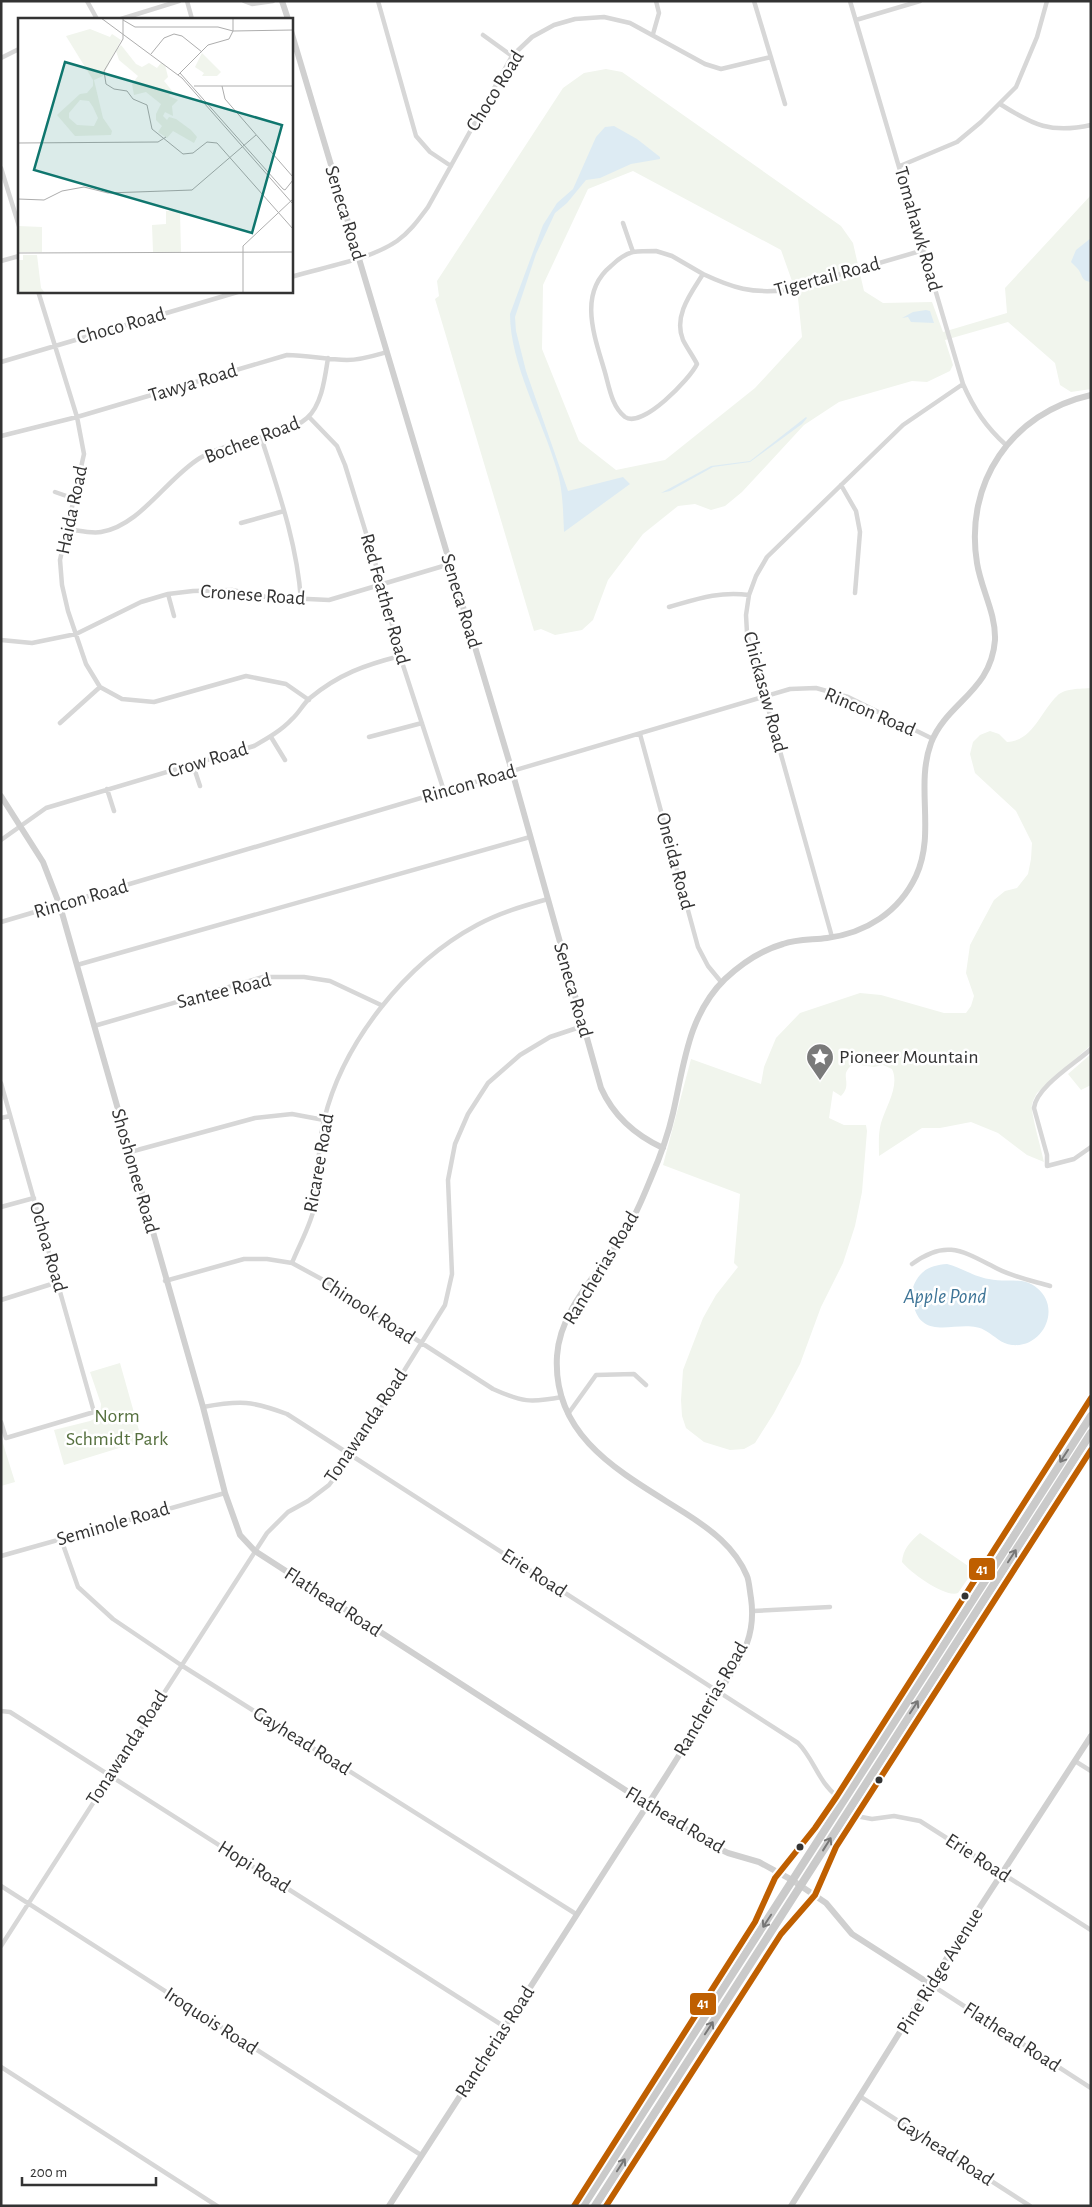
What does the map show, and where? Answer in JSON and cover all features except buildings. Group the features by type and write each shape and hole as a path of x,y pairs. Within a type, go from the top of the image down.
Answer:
{"main road":[{"path":"583,2206 1091,1416"},
{"path":"595,2206 1091,1433"}],"street":[{"path":"87,1 96,18"},
{"path":"125,18 179,1"},
{"path":"188,1 192,18"},
{"path":"244,1 252,4 274,1"},
{"path":"282,1 288,18"},
{"path":"378,1 416,136 430,152 451,166"},
{"path":"652,34 659,13 656,1"},
{"path":"754,1 785,104"},
{"name":"Tomahawk Road","path":"850,1 963,384 973,407 983,422 1006,445"},
{"path":"856,20 920,1"},
{"path":"900,166 957,142 1000,104 1016,87 1037,38 1048,1"},
{"name":"Choco Road","path":"292,277 376,252 397,240 413,227 428,207 512,56 532,37 554,25 575,19 604,17 630,23 705,64 722,69 771,57"},
{"name":"Seneca Road","path":"292,34 512,772 601,1088 610,1106 627,1126 663,1148"},
{"path":"483,36 512,56"},
{"path":"1,58 18,50"},
{"path":"1000,104 1020,117 1047,128 1076,128 1091,125"},
{"path":"1,168 18,223"},
{"path":"623,224 633,252 617,260 606,270 598,282 590,311 592,328 615,405 627,418 637,420 645,416 693,373 697,364 682,339 680,324 683,307 703,274"},
{"name":"Tigertail Road","path":"633,252 656,251 672,256 729,286 763,293 786,290 924,250"},
{"path":"1,261 18,256"},
{"name":"Haida Road","path":"38,292 77,417 84,454 60,560 64,594 86,664 100,687"},
{"name":"Choco Road","path":"1,362 238,292"},
{"name":"Tawya Road","path":"1,436 77,417 287,355 308,355 346,360 366,358 387,352"},
{"name":"Bochee Road","path":"67,529 100,533 123,526 201,457 224,447 296,426 309,417 317,403 323,386 328,358"},
{"name":"Chickasaw Road","path":"832,937 747,633 746,615 749,594 756,576 767,557 903,425 963,384"},
{"name":"Rancherias Road","path":"389,2206 648,1804 748,1641 752,1611 748,1578 727,1543 704,1525 618,1470 585,1441 567,1415 562,1397 557,1354 566,1318 630,1224 663,1148 692,1028 707,1000 740,966 764,952 784,943 857,932 883,917 900,902 914,881 924,855 926,830 924,773 932,739 954,710 978,687 991,662 995,638 994,620 978,572 973,536 980,495 990,470 1006,445 1037,418 1057,405 1091,395"},
{"name":"Red Feather Road","path":"309,417 331,440 339,452 382,585 400,656 444,791"},
{"path":"262,437 284,511 298,568 301,600"},
{"path":"841,485 856,512 860,532 855,593"},
{"path":"55,492 75,499"},
{"path":"241,523 284,511"},
{"name":"Cronese Road","path":"1,640 32,643 76,634 141,602 168,594 232,590 266,597 329,600 450,564"},
{"path":"669,607 709,595 730,592 749,594"},
{"path":"168,594 174,616"},
{"name":"Crow Road","path":"1,840 46,808 107,789 193,766 254,746 271,737 291,720 309,700 338,677 367,664 400,656"},
{"path":"60,723 100,687 122,699 154,702 246,676 286,684 309,700"},
{"name":"Rincon Road","path":"1,922 790,689 816,688 848,698 932,739"},
{"path":"369,738 422,723"},
{"name":"Oneida Road","path":"640,734 698,947 708,966 722,983"},
{"path":"271,737 285,760"},
{"path":"193,766 200,786"},
{"path":"107,789 114,811"},
{"name":"Shoshonee Road","path":"1,796 43,862 60,906 203,1408 225,1493 240,1535 254,1551"},
{"path":"77,965 530,837"},
{"name":"Ricaree Road","path":"292,1263 315,1205 324,1120 339,1078 356,1044 382,1005 431,956 476,926 514,908 548,898"},
{"name":"Santee Road","path":"94,1026 263,977 304,976 330,981 382,1005"},
{"name":"Tonawanda Road","path":"1,1946 254,1551 267,1533 288,1512 308,1501 329,1485 351,1456 445,1304 452,1274 448,1180 455,1144 468,1114 488,1083 520,1055 550,1037 583,1026"},
{"path":"1091,1049 1041,1091 1034,1102 1035,1113 1047,1155 1047,1166 1074,1159 1091,1147"},
{"name":"Ochoa Road","path":"1,1083 94,1412 6,1438 1,1422"},
{"path":"130,1152 255,1118 292,1114 324,1120"},
{"path":"1,1118 10,1116"},
{"path":"1,1207 34,1198"},
{"path":"912,1264 925,1255 938,1251 948,1249 962,1251 1005,1272 1050,1286"},
{"name":"Chinook Road","path":"166,1281 244,1259 267,1259 292,1263 327,1282 493,1389 519,1400 542,1401 562,1397"},
{"path":"1,1300 58,1282"},
{"path":"567,1415 596,1375 634,1374 646,1385"},
{"path":"574,2206 755,1922 780,1872 815,1828 837,1796 1091,1398"},
{"name":"Erie Road","path":"203,1408 229,1402 258,1404 288,1414 798,1743 808,1753 825,1787 837,1796"},
{"path":"606,2206 781,1934 816,1894 836,1848 1091,1450"},
{"name":"Seminole Road","path":"1,1556 225,1493"},
{"name":"Gayhead Road","path":"61,1539 78,1586 113,1618 181,1665 576,1914"},
{"name":"Flathead Road","path":"254,1551 708,1844 728,1853 759,1862 780,1872 816,1894 852,1934 1091,2088"},
{"path":"752,1611 830,1607"},
{"name":"Hopi Road","path":"1,1711 10,1712 505,2027"},
{"name":"Pine Ridge Avenue","path":"791,2206 930,1984 1091,1736"},
{"path":"1075,1761 1091,1771"},
{"name":"Erie Road","path":"856,1816 872,1819 894,1816 920,1821 1091,1930"},
{"name":"Iroquois Road","path":"1,1886 421,2155"},
{"path":"1,2067 217,2206"},
{"name":"Gayhead Road","path":"861,2097 1030,2206"}],"green space":[{"path":"606,69 622,72 841,226 853,243 864,291 883,303 932,302 943,332 1007,313 1005,288 1091,195 1091,389 1071,392 1060,385 1055,363 1008,322 945,340 953,365 950,371 927,382 912,381 839,402 804,425 742,492 725,506 711,510 695,504 678,506 643,534 608,580 593,620 582,630 555,635 541,629 534,631 435,299 439,296 437,281 563,88 584,73","holes":["633,171 781,250 798,298 802,337 755,388 665,460 616,470 579,441 542,349 543,285 588,189"]},
{"path":"1091,688 1091,1045 1037,1093 1033,1101 1033,1114 1044,1162 1027,1155 998,1133 971,1122 940,1128 922,1128 879,1156 880,1127 893,1089 894,1076 892,1069 883,1065 874,1067 853,1064 849,1067 846,1073 846,1088 841,1096 833,1091 829,1118 844,1125 866,1125 867,1131 862,1192 855,1226 843,1263 821,1307 800,1364 774,1413 755,1443 744,1449 730,1450 704,1442 686,1428 682,1416 683,1370 703,1318 716,1295 738,1267 734,1263 740,1194 663,1165 691,1059 761,1084 764,1067 776,1038 800,1013 860,993 881,995 944,1013 966,1013 971,1006 974,996 966,973 970,945 994,900 1005,891 1017,888 1028,874 1032,843 1016,811 975,773 970,754 973,742 980,735 990,731 999,734 1007,742 1016,740 1030,731 1060,693 1073,689"},
{"path":"1091,1054 1091,1085 1081,1090 1068,1074"},
{"name":"Norm Schmidt Park","path":"120,1363 142,1441 64,1465 54,1430 90,1421 100,1416 101,1404 90,1372"},
{"path":"1,1437 15,1482 1,1486"},
{"path":"920,1533 974,1570 958,1593 952,1594 937,1588 920,1578 902,1562 908,1546"}],"water":[{"path":"614,126 637,139 660,157 660,159 631,164 600,178 586,180 567,203 555,213 536,254 515,317 516,331 526,371 568,491 623,477 630,484 564,532 560,483 550,449 515,352 510,314 543,225 557,203 573,189 596,137 605,127"},
{"path":"1091,238 1091,282 1083,279 1079,270 1071,262 1076,250"},
{"path":"930,311 934,323 911,322 908,317 902,318 913,312"},
{"path":"806,417 802,424 750,462 713,467 670,491 661,493 711,466 750,461"},
{"name":"Apple Pond","path":"947,1264 983,1278 1020,1281 1032,1284 1044,1296 1048,1306 1046,1325 1040,1334 1023,1344 1012,1345 998,1340 986,1331 976,1327 944,1328 934,1327 925,1323 918,1316 913,1303 912,1292 914,1285 920,1275 929,1268"}],"transit line":[{"name":"41","path":"574,2206 755,1922 775,1878 815,1828 837,1796 1091,1398"},
{"name":"41","path":"606,2206 781,1934 815,1895 836,1847 1091,1450"}],"place":[{"name":"Pioneer Mountain","path":"820,1081"}]}
